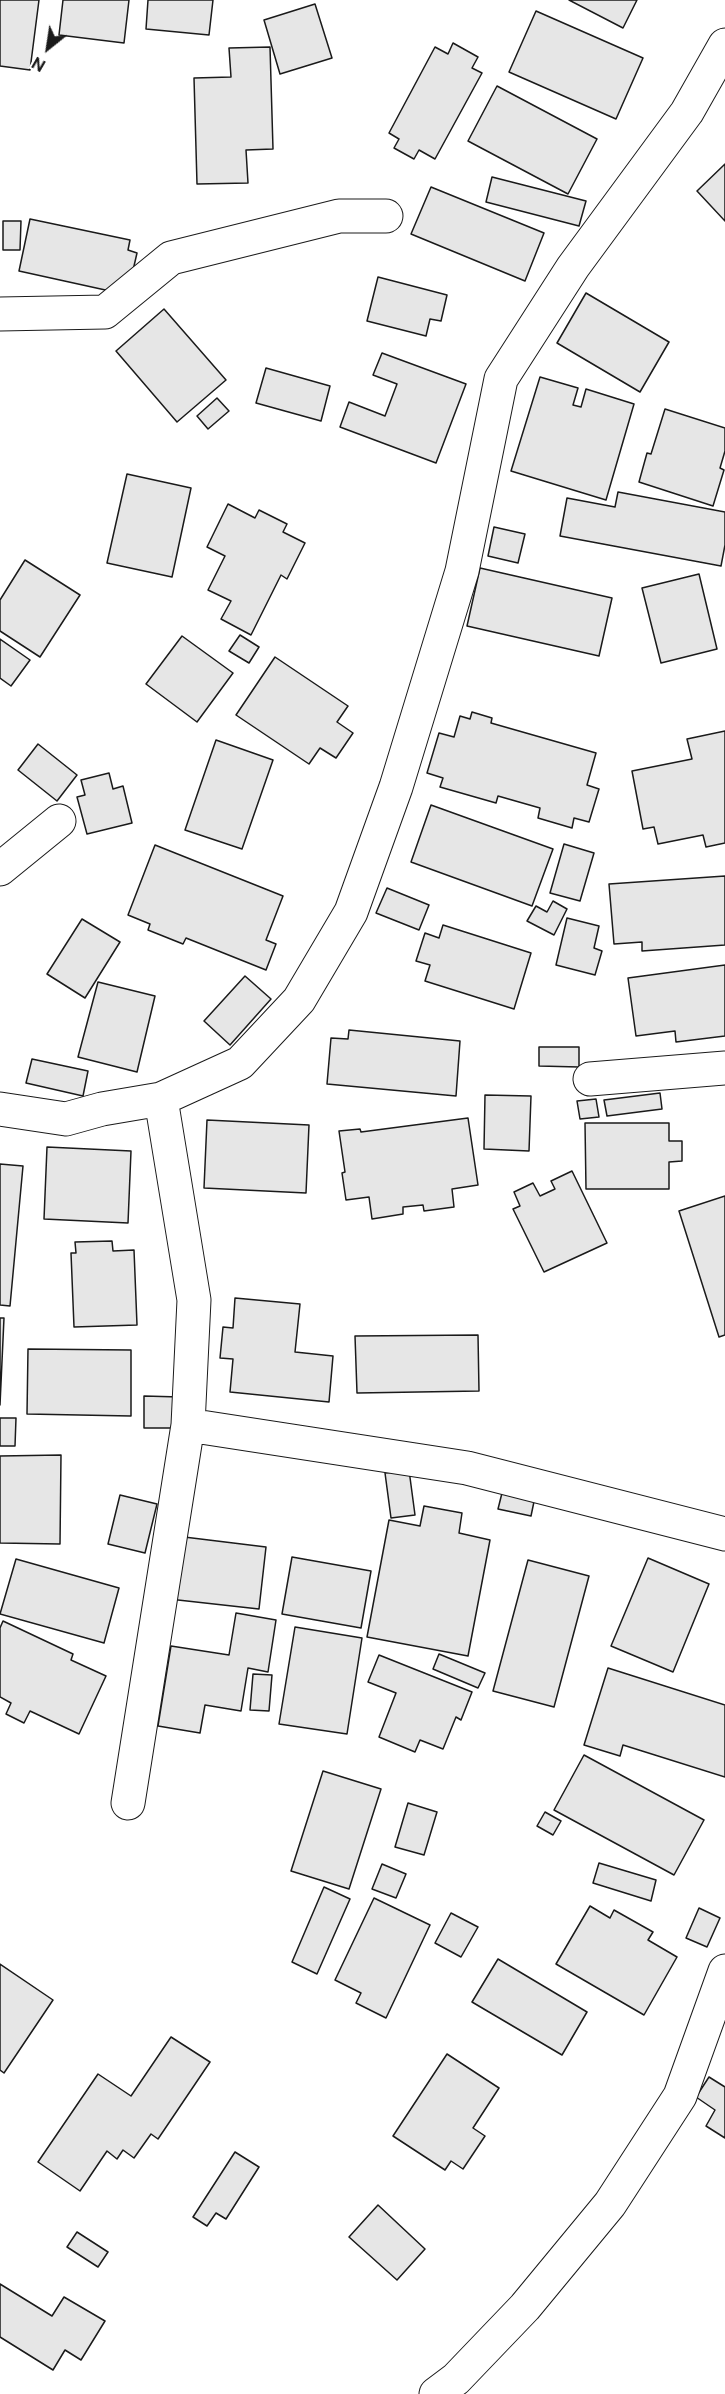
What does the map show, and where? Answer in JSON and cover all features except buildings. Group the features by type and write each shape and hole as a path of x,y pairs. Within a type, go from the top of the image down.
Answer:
{"street":[{"path":"0,1109 66,1119 102,1108 160,1099 240,1063 299,999 351,912 396,787 462,571 501,380 573,267 687,112 725,45"},
{"path":"0,314 105,312 171,258 339,216 386,216"},
{"path":"0,869 59,821"},
{"path":"590,1079 725,1068"},
{"path":"128,1803 188,1425 194,1300 160,1099"},
{"path":"188,1425 467,1468 725,1534"},
{"path":"436,2394 456,2379 525,2307 610,2204 680,2097 725,1971"}]}
